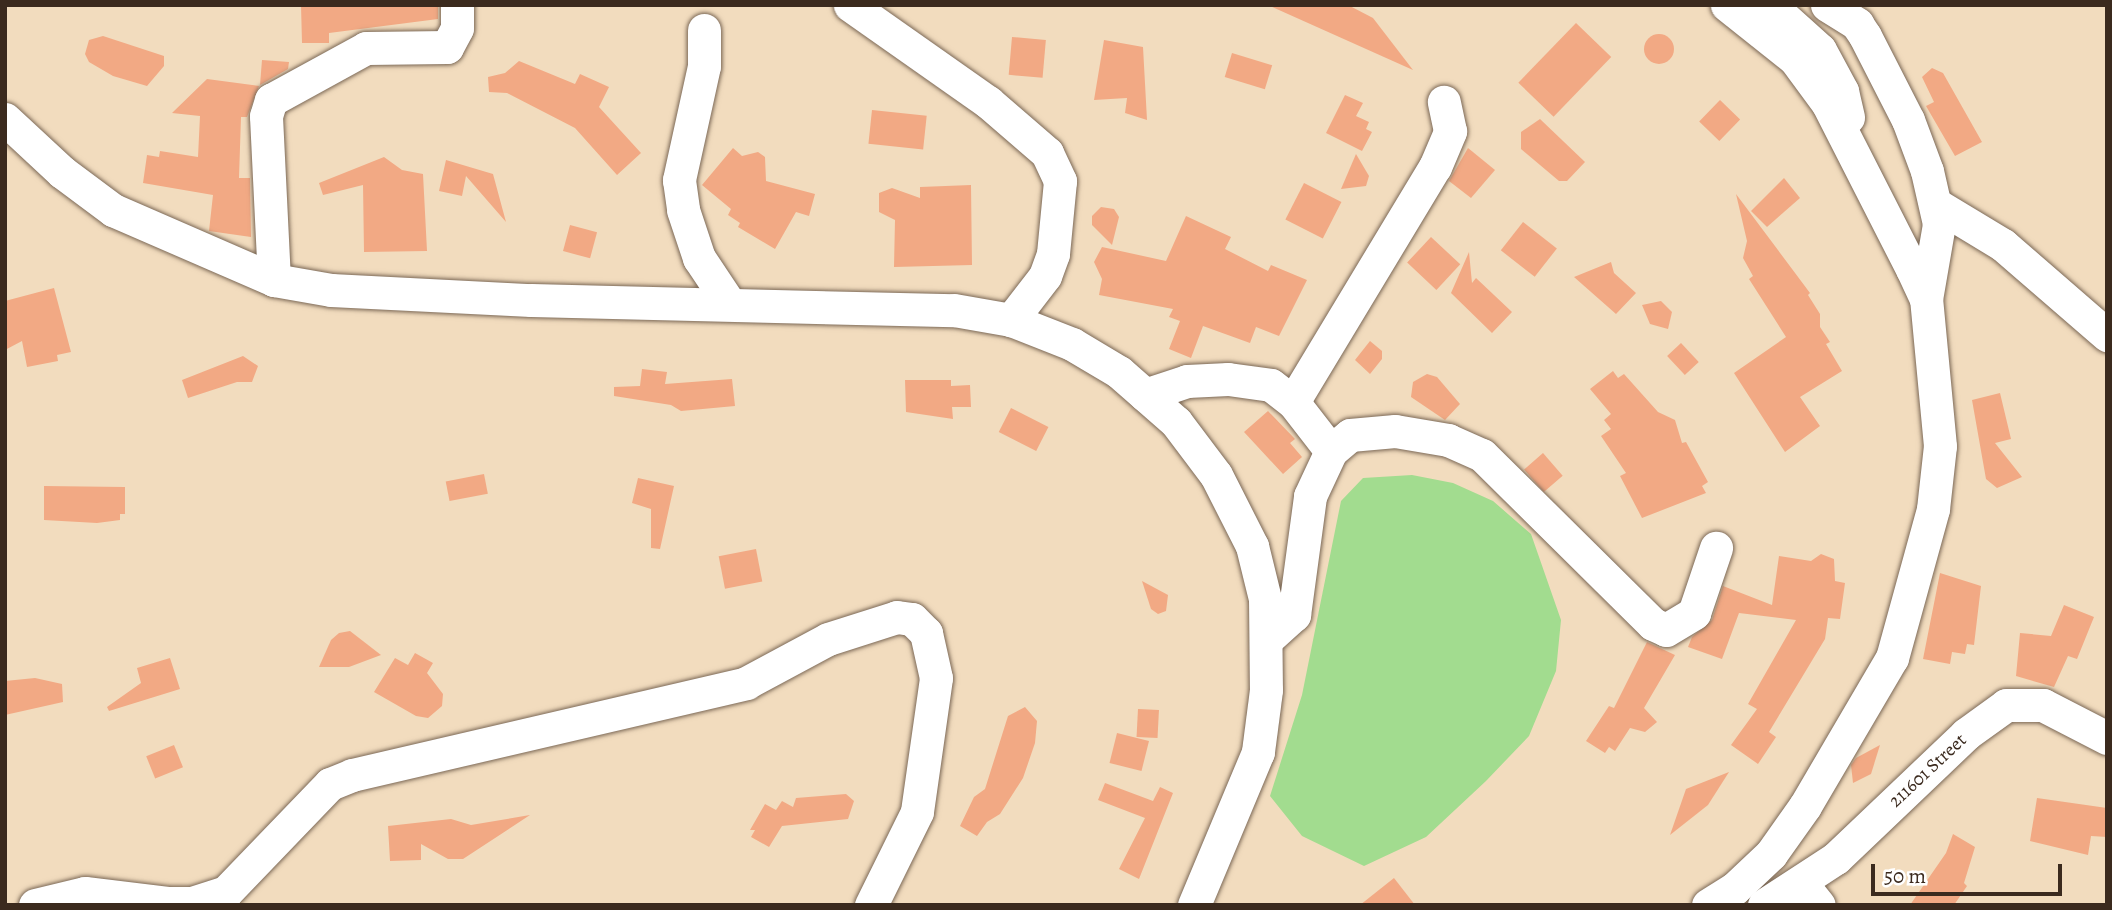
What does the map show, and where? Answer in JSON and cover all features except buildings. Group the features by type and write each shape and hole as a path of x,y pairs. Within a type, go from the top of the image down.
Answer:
{"street":[{"path":"274,280 266,116 271,100 358,51 396,46 447,47 457,28 457,5"},
{"path":"850,5 988,102 1047,153 1059,181 1053,254 1045,276 1012,320"},
{"path":"1727,5 1795,59 1828,104 1926,299"},
{"path":"1770,5 1821,50 1832,68 1847,112 1852,150"},
{"path":"1708,905 1734,890 1770,854 1805,806 1892,658 1933,509 1940,446 1926,299 1939,224 1937,205 1908,120 1864,36 1857,24 1827,5"},
{"path":"704,30 704,66 679,180 683,210 699,258 729,303"},
{"path":"1293,402 1435,167 1450,131 1444,102"},
{"path":"5,118 62,172 113,210 274,280 371,292 954,310 1012,320 1072,344 1119,372 1177,422 1216,475 1246,534 1265,599 1266,690 1258,752 1194,905"},
{"path":"1937,205 2003,245 2107,335"},
{"path":"1145,395 1187,381 1228,379 1271,385 1293,402 1331,451"},
{"path":"1266,640 1294,615 1310,495 1331,451 1350,435 1395,430 1448,440 1482,455 1653,624 1666,631 1694,613 1716,548"},
{"path":"36,905 85,893 169,904 192,903 226,892 299,812 341,779 746,683 828,639 897,617 912,620 926,634 936,678 917,812 870,905"},
{"name":"211601 Street","path":"1764,905 1810,894 1836,858 1966,734 2006,705 2043,705 2107,738"}],"green space":[{"path":"1412,475 1453,483 1493,501 1531,534 1561,620 1556,671 1529,736 1486,781 1426,837 1364,866 1302,836 1270,796 1302,695 1341,501 1363,478"}]}
